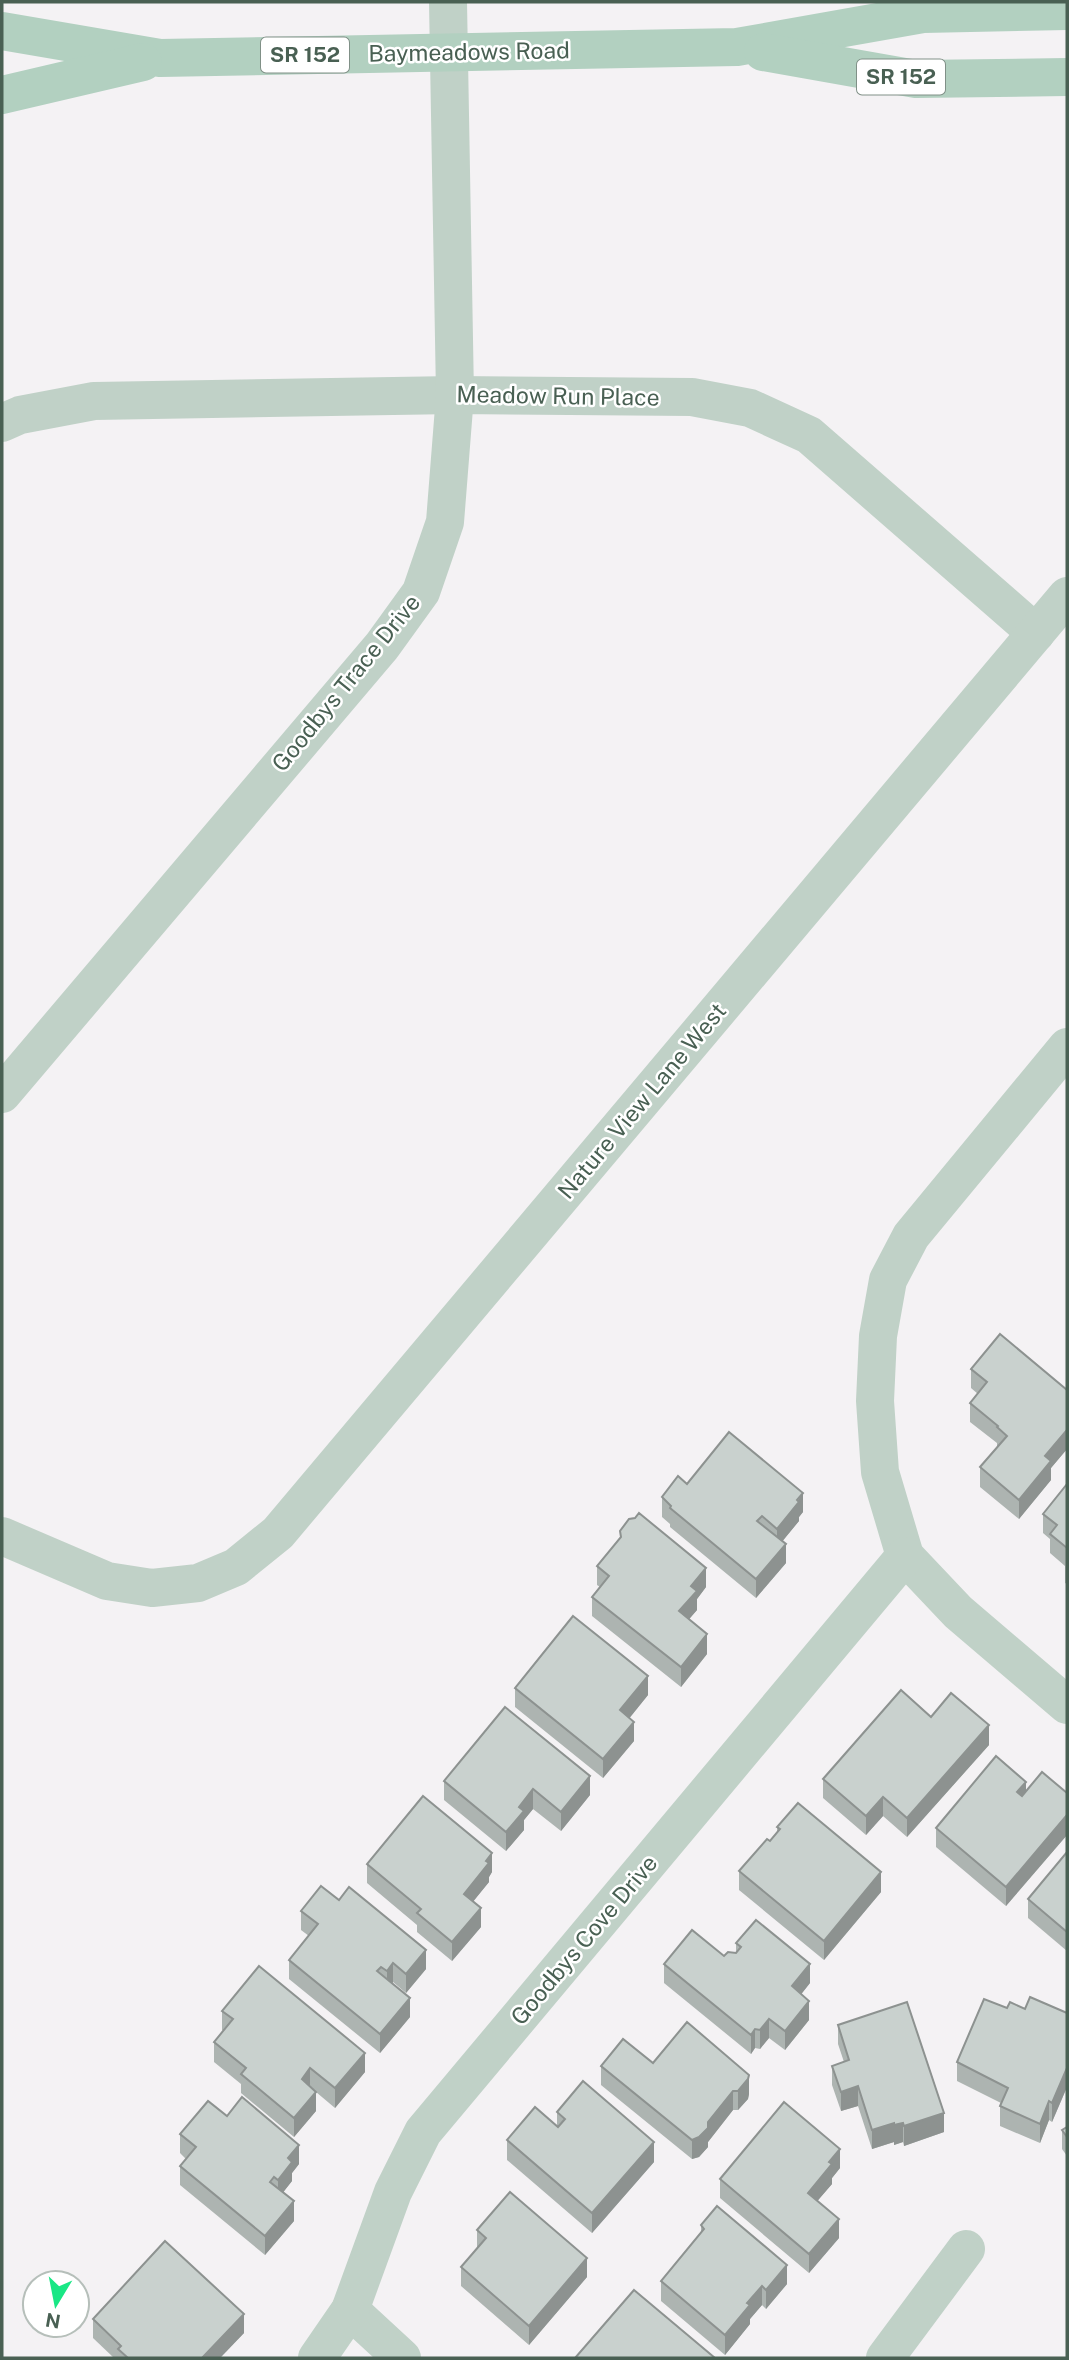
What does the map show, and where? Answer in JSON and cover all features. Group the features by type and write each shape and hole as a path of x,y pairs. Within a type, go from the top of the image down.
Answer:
{"main road":[{"name":"Baymeadows Road","path":"2,30 160,58 737,47 923,14 1067,11"},
{"name":"Baymeadows Road","path":"737,47 916,79 1067,77"},
{"name":"Baymeadows Road","path":"2,95 160,58"}],"street":[{"name":"Goodbys Trace Drive","path":"2,1094 382,646 421,592 445,522 455,394 448,2"},
{"name":"Meadow Run Place","path":"2,423 20,415 94,401 455,394 692,397 750,408 809,435 1037,633"},
{"name":"Nature View Lane West","path":"2,1536 107,1581 152,1588 198,1583 236,1567 278,1533 1067,596"},
{"path":"1067,1047 911,1236 888,1280 878,1336 875,1401 880,1472 905,1556 958,1612 1067,1704"},
{"name":"Goodbys Cove Drive","path":"317,2358 350,2310 393,2192 423,2132 905,1556"},
{"path":"885,2358 966,2249"},
{"path":"350,2310 402,2358"}],"building":[{"path":"1000,1334 1067,1390 1067,1430 1045,1456 1051,1461 1019,1500 980,1467 1007,1436 970,1403 987,1382 971,1369"},
{"path":"729,1432 803,1493 777,1529 762,1516 757,1521 786,1544 756,1579 670,1508 662,1497 678,1476 687,1484"},
{"path":"1067,1484 1067,1548 1050,1534 1057,1525 1043,1514"},
{"path":"639,1513 706,1568 691,1586 697,1591 679,1611 707,1634 681,1667 592,1597 609,1576 597,1566 621,1537 620,1531 629,1519 635,1518"},
{"path":"573,1616 648,1676 620,1710 634,1722 603,1759 515,1688"},
{"path":"901,1690 931,1717 951,1693 989,1725 907,1818 883,1797 866,1816 823,1779"},
{"path":"505,1707 590,1776 561,1812 533,1789 519,1807 524,1811 506,1832 444,1781"},
{"path":"996,1756 1026,1782 1017,1792 1022,1796 1042,1772 1067,1793 1067,1815 1006,1887 936,1828"},
{"path":"423,1796 492,1853 486,1861 489,1863 464,1894 481,1908 452,1942 417,1913 421,1909 367,1864"},
{"path":"798,1803 881,1872 824,1941 739,1871 767,1839 770,1841 780,1829 777,1827"},
{"path":"1067,1852 1067,1932 1028,1899"},
{"path":"321,1886 339,1900 349,1887 426,1950 406,1974 393,1963 387,1971 381,1967 377,1971 410,1998 380,2034 289,1960 318,1924 301,1911"},
{"path":"756,1920 810,1964 792,1986 809,2001 785,2031 769,2019 760,2030 755,2029 751,2035 664,1964 692,1930 724,1956 728,1952 736,1953 741,1947 736,1943"},
{"path":"259,1966 365,2053 335,2088 310,2068 302,2079 316,2092 294,2118 241,2074 246,2068 214,2042 233,2019 222,2011"},
{"path":"1030,1997 1067,2013 1067,2068 1040,2124 1000,2106 1008,2088 957,2062 984,1999 1007,2008 1010,2002 1025,2009"},
{"path":"907,2002 944,2113 904,2126 903,2123 894,2123 872,2130 858,2086 841,2092 832,2066 849,2060 838,2025"},
{"path":"687,2022 749,2075 738,2091 733,2091 708,2122 708,2128 692,2140 601,2066 623,2039 653,2063"},
{"path":"583,2081 654,2142 592,2213 507,2140 535,2107 558,2127 565,2119 557,2112"},
{"path":"242,2097 299,2145 288,2158 292,2162 278,2180 274,2177 270,2182 294,2201 265,2236 180,2166 196,2147 180,2134 208,2101 227,2116"},
{"path":"784,2102 840,2149 829,2162 832,2164 808,2193 839,2219 809,2254 720,2179"},
{"path":"510,2192 587,2258 529,2326 461,2267 486,2238 477,2230"},
{"path":"717,2206 787,2265 766,2290 762,2286 725,2335 661,2281 704,2229 701,2225"},
{"path":"165,2241 244,2314 202,2358 128,2358 118,2349 121,2346 93,2319"},
{"path":"634,2290 715,2358 575,2358"}]}
